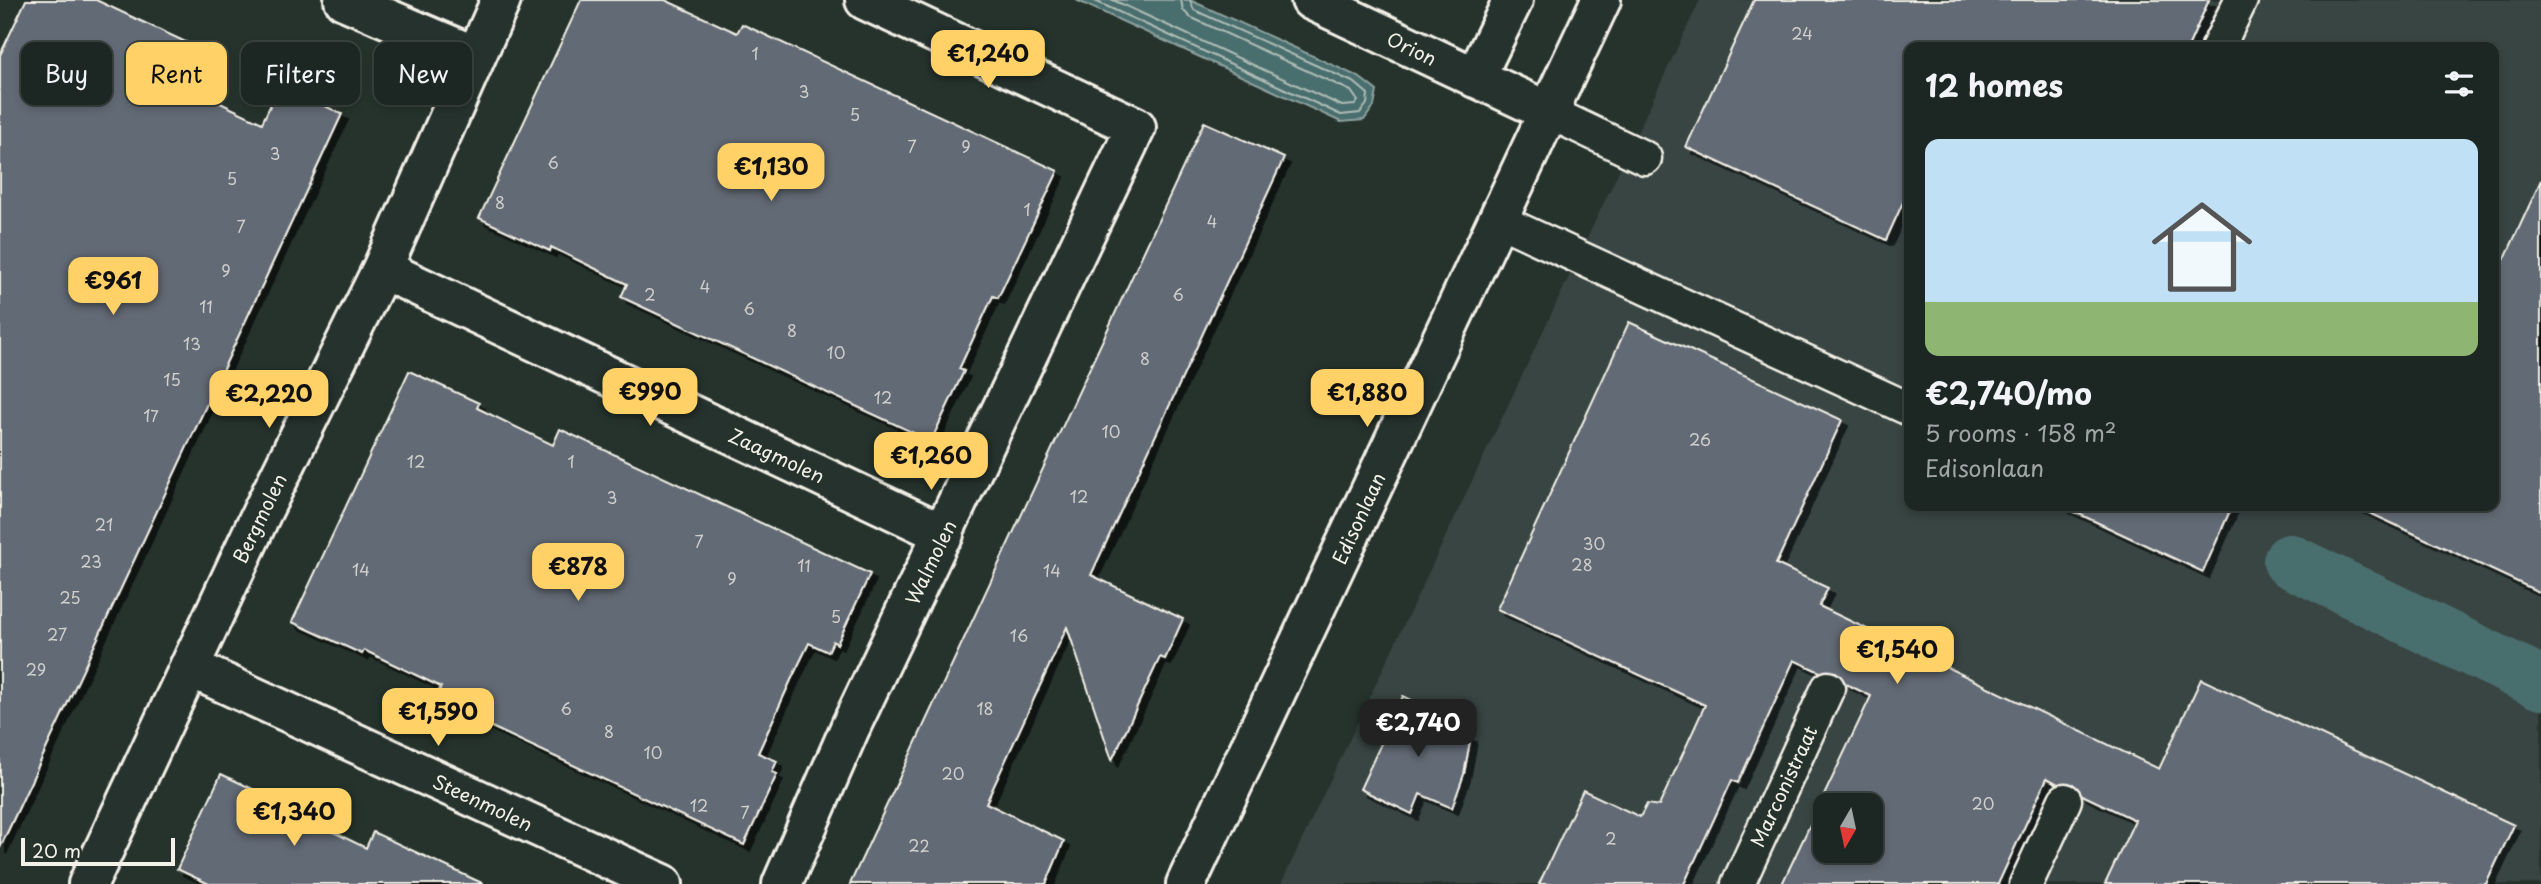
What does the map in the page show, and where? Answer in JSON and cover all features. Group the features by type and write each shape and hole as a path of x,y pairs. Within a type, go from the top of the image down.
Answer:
{"street":[{"path":"344,0 475,56"},
{"name":"Bergmolen","path":"88,884 189,667 382,269 501,0"},
{"name":"Walmolen","path":"782,884 850,728 1136,127 865,0"},
{"name":"Orion","path":"1311,0 1549,112"},
{"path":"1475,78 1513,0"},
{"name":"Edisonlaan","path":"1186,884 1601,0"},
{"name":"Zaagmolen","path":"382,269 944,534"},
{"name":"Steenmolen","path":"189,667 663,884"}],"lane":[{"path":"2220,42 2241,0"},
{"path":"1549,112 1645,158"},
{"path":"1498,220 1904,407"},
{"name":"Marconistraat","path":"1738,884 1828,688"},
{"path":"2026,884 2066,800"}],"shaded area":[{"path":"1700,0 2541,0 2541,884 1281,884"}],"water":[{"path":"1076,0 1190,0 1359,77 1377,91 1374,106 1364,120 1341,122"}],"building":[{"path":"26,0 96,0 186,42 126,42 126,105 224,105 262,123 271,105 323,105 342,114 0,848 0,55"},
{"path":"581,0 665,0 737,33 742,24 1058,171 998,298 993,296 959,369 964,371 931,441 621,297 627,284 551,247 550,251 479,218"},
{"path":"1754,0 2209,0 2190,42 1904,42 1904,200 1886,240 1686,147"},
{"path":"1204,122 1284,158 1091,575 1183,619 1165,659 1160,657 1112,760 1067,627 986,803 1064,841 1046,884 850,884"},
{"path":"2541,180 2541,593 2366,511 2499,511 2499,271"},
{"path":"1629,322 1842,420 1776,564 1828,588 1819,606 2159,769 2201,679 2514,825 2486,884 2105,884 2135,820 2082,795 2073,784 2058,784 2047,778 1998,884 1782,884 1813,819 1813,863 1883,863 1883,793 1825,793 1871,696 1846,684 1836,672 1820,672 1794,660 1738,783 1732,780 1684,884 1539,884 1583,790 1640,817 1647,804 1659,806 1705,705 1497,609"},
{"path":"409,371 479,403 477,408 553,445 560,429 870,574 837,644 833,641 828,652 809,643 791,680 758,753 777,761 772,772 777,774 744,845 434,700 441,687 364,650 362,654 292,622"},
{"path":"2073,511 2230,511 2203,572"},
{"path":"1403,696 1447,717 1440,731 1471,736 1464,774 1452,808 1420,794 1412,814 1360,789"},
{"path":"221,774 291,807 290,811 366,848 373,832 484,884 209,884 177,869"}],"waterway":[{"path":"2290,561 2541,683"}]}
